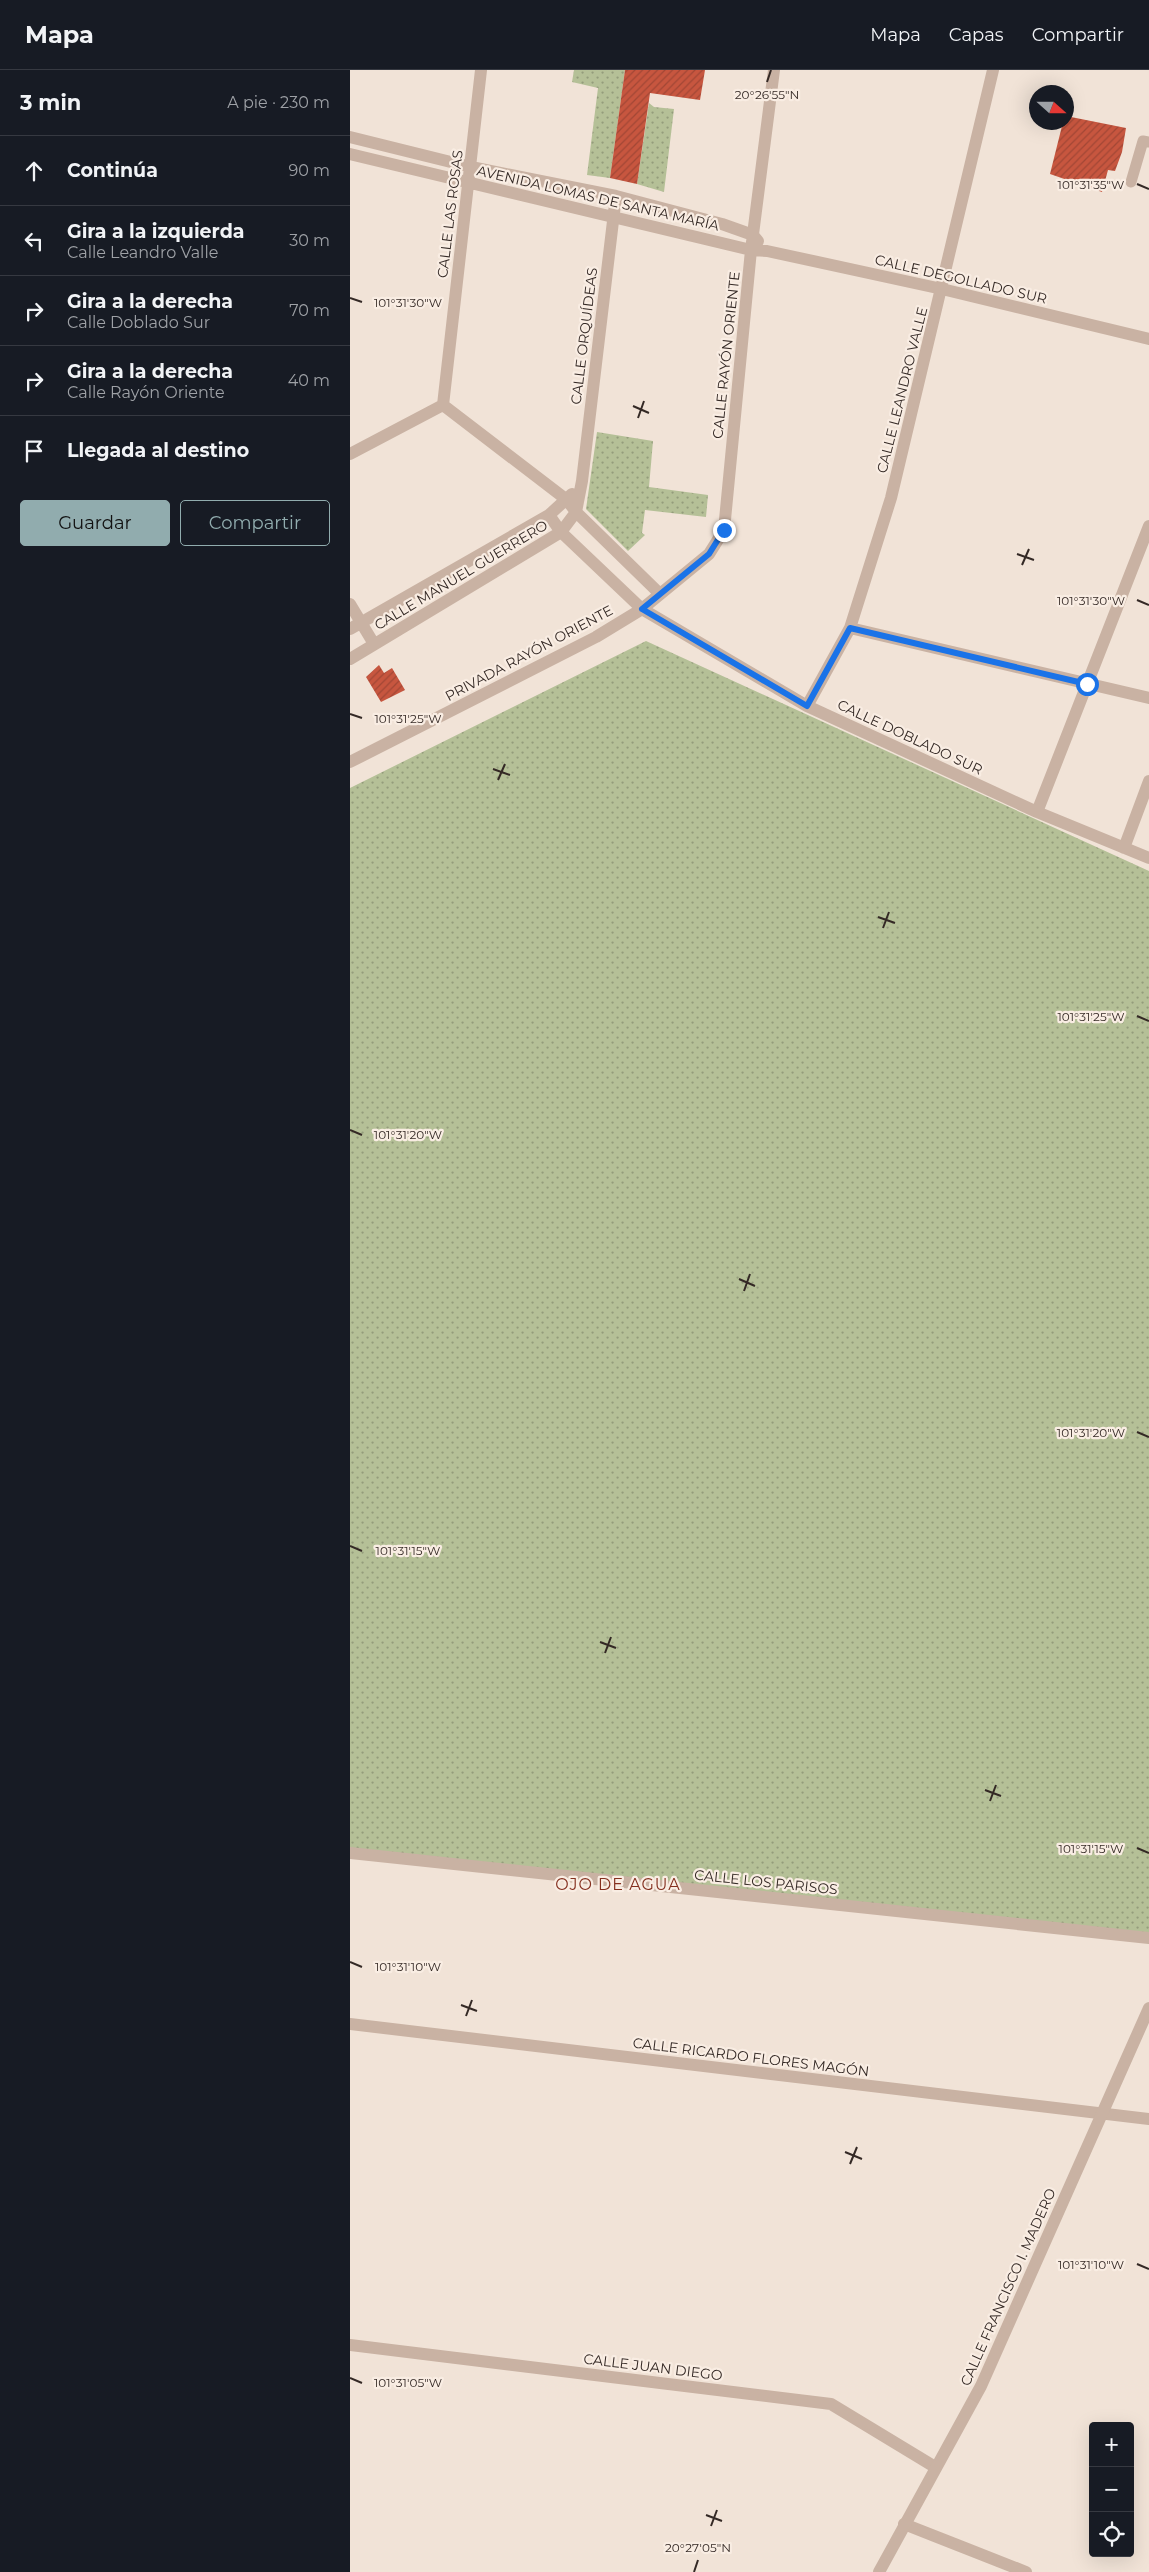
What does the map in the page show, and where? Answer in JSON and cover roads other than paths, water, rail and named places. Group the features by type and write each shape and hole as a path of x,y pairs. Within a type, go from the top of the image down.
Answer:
{"street":[{"name":"CALLE LAS ROSAS","path":"443,405 481,70"},
{"name":"CALLE RAYÓN ORIENTE","path":"642,609 709,554 724,530 751,250 774,70"},
{"name":"CALLE LEANDRO VALLE","path":"807,706 850,628 892,498 993,70"},
{"name":"AVENIDA LOMAS DE SANTA MARÍA","path":"350,137 471,167 616,196 722,224 753,235"},
{"name":"AVENIDA LOMAS DE SANTA MARÍA","path":"350,154 751,250"},
{"name":"CALLE ORQUÍDEAS","path":"576,512 582,480 616,196"},
{"path":"753,235 767,251"},
{"name":"CALLE DEGOLLADO SUR","path":"751,250 767,251 942,289 1149,339"},
{"path":"350,454 443,405 567,500 576,512 660,594"},
{"name":"CALLE ORQUÍDEAS","path":"567,500 582,480"},
{"name":"CALLE MANUEL GUERRERO","path":"350,629 549,515 567,500"},
{"name":"CALLE MANUEL GUERRERO","path":"350,659 561,532 576,512"},
{"name":"CALLE MANUEL GUERRERO","path":"549,515 561,532 642,609"},
{"path":"1037,812 1149,526"},
{"path":"350,604 374,644"},
{"name":"CALLE DOBLADO SUR","path":"642,609 807,706 1037,812 1149,858"},
{"name":"PRIVADA RAYÓN ORIENTE","path":"350,762 596,637 642,609"},
{"path":"850,628 1149,698"},
{"path":"1124,848 1149,781"},
{"name":"CALLE LOS PARISOS","path":"350,1853 1149,1938"},
{"name":"CALLE FRANCISCO I. MADERO","path":"879,2572 981,2386 1149,2008"},
{"name":"CALLE RICARDO FLORES MAGÓN","path":"350,2024 1101,2114 1149,2118"},
{"name":"CALLE JUAN DIEGO","path":"350,2345 831,2404 935,2467"},
{"path":"904,2524 1026,2572"}],"lane":[{"path":"1131,182 1143,141 1149,142"}],"district":[{"name":"OJO DE AGUA","path":"618,1884"}]}
